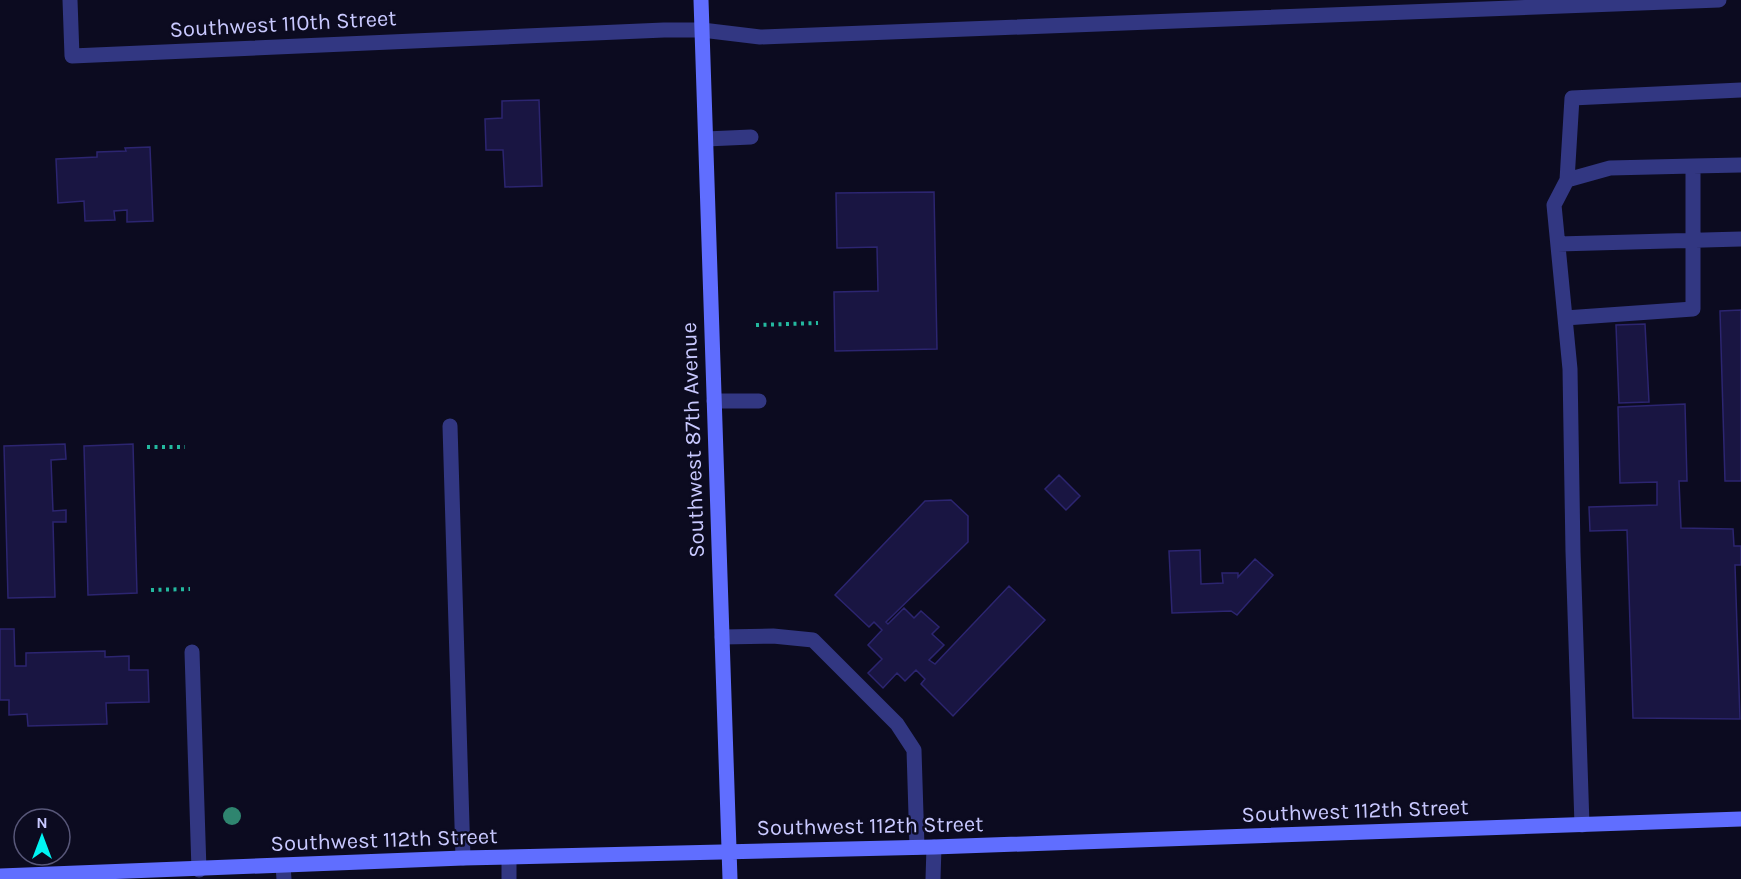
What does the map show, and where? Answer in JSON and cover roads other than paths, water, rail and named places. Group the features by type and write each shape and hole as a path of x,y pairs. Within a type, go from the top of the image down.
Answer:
{"main road":[{"name":"Southwest 87th Avenue","path":"701,0 730,879"},
{"name":"Southwest 112th Street","path":"0,876 199,870 283,873 463,858 934,847 1741,819"}],"street":[{"name":"Southwest 110th Street","path":"70,0 72,56 652,30 702,30 760,36 1520,4 1719,0"},
{"path":"1582,825 1573,552 1570,369 1554,205 1567,180 1572,98 1741,90"},
{"path":"706,139 751,137"},
{"path":"1567,180 1610,168 1741,165"},
{"path":"1565,318 1693,309 1694,166"},
{"path":"1558,244 1741,238"},
{"path":"714,401 759,401"},
{"path":"450,426 463,858"},
{"path":"722,637 773,636 813,640 897,724 914,750 917,847"},
{"path":"192,652 199,870"},
{"path":"933,879 934,847"},
{"path":"509,858 509,879"}]}
